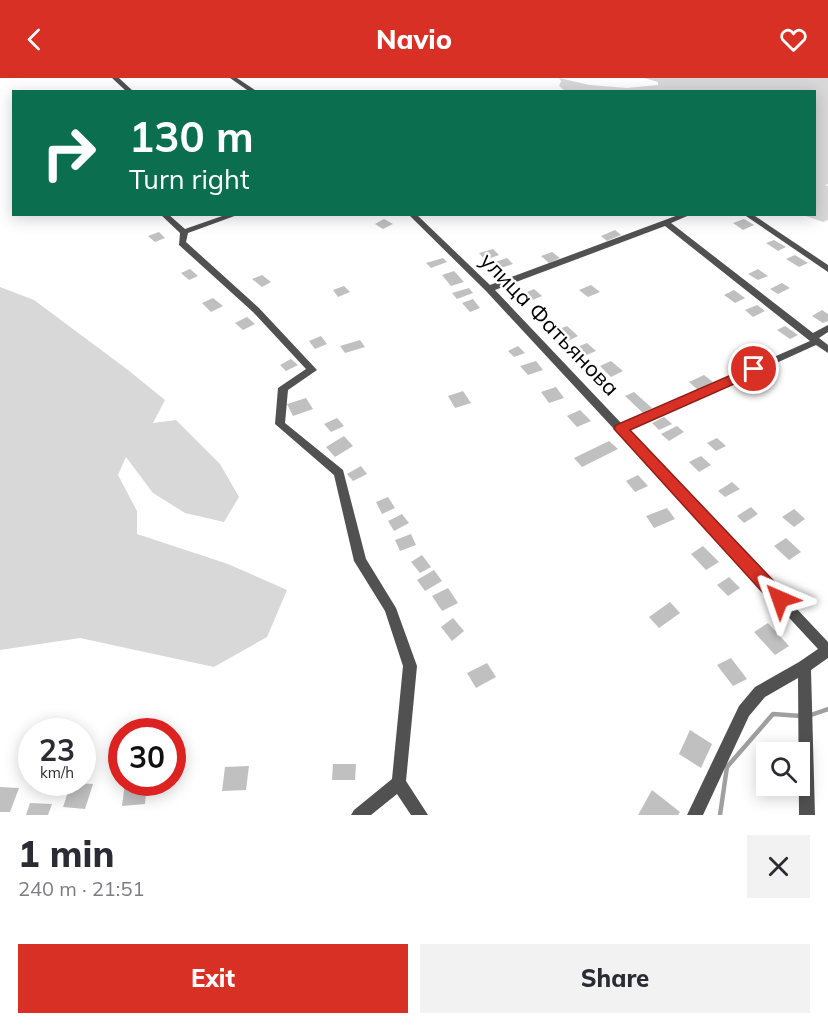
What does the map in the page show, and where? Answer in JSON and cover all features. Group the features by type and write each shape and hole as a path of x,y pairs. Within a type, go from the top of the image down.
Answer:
{"street":[{"path":"115,78 129,90"},
{"path":"233,78 252,90"},
{"path":"165,216 184,232"},
{"path":"184,232 231,216"},
{"name":"улица Фатьянова","path":"413,216 489,289 828,651"},
{"path":"489,289 684,216"},
{"path":"749,216 828,269"},
{"path":"666,224 828,350"},
{"path":"184,232 182,243 256,310 312,370 283,388 280,424 339,473 360,561 390,608 410,666 399,783 420,815"},
{"path":"621,429 815,339 828,328"},
{"path":"695,815 744,711 760,692 828,651"},
{"path":"804,667 807,815"},
{"path":"359,815 399,783"}],"shaded area":[{"path":"559,78 590,85 627,88 658,85 658,82 644,78 828,78 828,184 825,185 828,186 828,220 823,222 806,216 816,216 816,90 564,90 559,86 561,81"},
{"path":"0,287 34,300 128,370 165,400 153,423 176,420 220,464 239,497 224,522 185,513 153,493 126,457 118,475 137,511 137,534 228,564 287,590 267,637 214,667 80,638 0,650"}],"building":[{"path":"384,219 393,224 383,229 375,224"},
{"path":"744,219 754,225 743,230 733,223"},
{"path":"615,230 621,235 607,241 601,236"},
{"path":"159,232 165,238 155,242 148,236"},
{"path":"774,240 786,247 778,251 766,243"},
{"path":"493,249 499,255 485,260 479,253"},
{"path":"552,252 560,258 549,263 541,256"},
{"path":"795,255 808,263 799,267 786,259"},
{"path":"443,258 447,262 431,268 426,263"},
{"path":"507,258 513,264 498,269 492,263"},
{"path":"190,269 198,276 189,280 181,273"},
{"path":"758,269 768,276 758,280 748,274"},
{"path":"454,271 464,282 451,286 442,275"},
{"path":"262,275 271,282 262,287 252,279"},
{"path":"782,283 790,288 778,294 770,289"},
{"path":"591,285 600,292 588,297 579,290"},
{"path":"344,286 350,292 338,297 333,290"},
{"path":"469,288 473,293 457,299 452,293"},
{"path":"534,289 542,296 530,301 522,294"},
{"path":"734,290 745,298 735,303 724,295"},
{"path":"213,298 223,306 211,312 202,303"},
{"path":"473,299 480,308 470,312 462,303"},
{"path":"757,305 765,311 753,317 745,310"},
{"path":"822,310 828,314 828,321 823,323 812,316"},
{"path":"247,317 255,324 243,330 235,323"},
{"path":"567,326 578,336 568,341 556,330"},
{"path":"785,326 798,335 790,339 777,330"},
{"path":"321,336 327,344 315,349 309,341"},
{"path":"360,340 365,347 345,353 340,346"},
{"path":"587,343 596,351 584,356 575,348"},
{"path":"518,346 525,353 514,357 508,351"},
{"path":"751,352 763,361 750,367 739,359"},
{"path":"291,359 298,365 286,371 280,365"},
{"path":"536,361 543,370 528,375 520,366"},
{"path":"611,361 623,371 611,377 600,366"},
{"path":"704,375 713,382 698,390 689,382"},
{"path":"556,387 564,398 549,403 541,392"},
{"path":"463,391 471,403 455,408 448,396"},
{"path":"634,392 652,408 643,413 625,396"},
{"path":"306,398 313,409 293,416 287,404"},
{"path":"580,410 591,421 577,427 567,416"},
{"path":"664,417 672,424 659,430 652,423"},
{"path":"337,418 344,426 331,432 324,424"},
{"path":"677,426 684,432 669,441 661,434"},
{"path":"344,436 353,446 335,457 326,447"},
{"path":"717,438 726,446 716,451 707,443"},
{"path":"609,441 618,449 582,467 574,458"},
{"path":"701,456 711,465 699,472 689,462"},
{"path":"361,466 367,474 353,481 347,474"},
{"path":"638,475 648,486 635,492 626,481"},
{"path":"732,482 740,489 725,497 718,491"},
{"path":"388,497 395,508 382,514 376,502"},
{"path":"751,507 758,514 744,523 737,516"},
{"path":"667,508 675,519 654,528 646,516"},
{"path":"794,509 805,519 794,527 782,517"},
{"path":"402,514 409,523 394,531 388,521"},
{"path":"411,534 416,545 400,551 395,540"},
{"path":"786,538 801,552 789,560 774,546"},
{"path":"703,546 719,562 706,570 691,554"},
{"path":"422,555 431,567 420,573 411,562"},
{"path":"434,570 442,581 425,591 417,580"},
{"path":"729,577 740,588 728,596 717,585"},
{"path":"448,588 458,603 442,611 432,596"},
{"path":"670,602 680,613 659,628 649,617"},
{"path":"453,618 464,631 452,641 441,627"},
{"path":"768,623 789,646 775,655 754,632"},
{"path":"731,658 747,679 733,686 717,665"},
{"path":"487,663 496,677 476,688 467,673"},
{"path":"690,730 712,744 701,768 679,754"},
{"path":"333,764 356,764 355,780 332,780"},
{"path":"249,766 246,790 222,791 225,767"},
{"path":"0,787 18,788 10,812 0,812"},
{"path":"652,790 680,812 678,815 638,815"},
{"path":"67,796 89,796 85,809 63,807"},
{"path":"123,796 146,796 145,804 122,806"},
{"path":"30,803 52,804 48,815 26,815"}],"waterway":[{"path":"808,716 828,709"},
{"path":"720,815 727,767 773,714 801,716"}],"route":[{"path":"754,369 621,429 780,599"}]}
